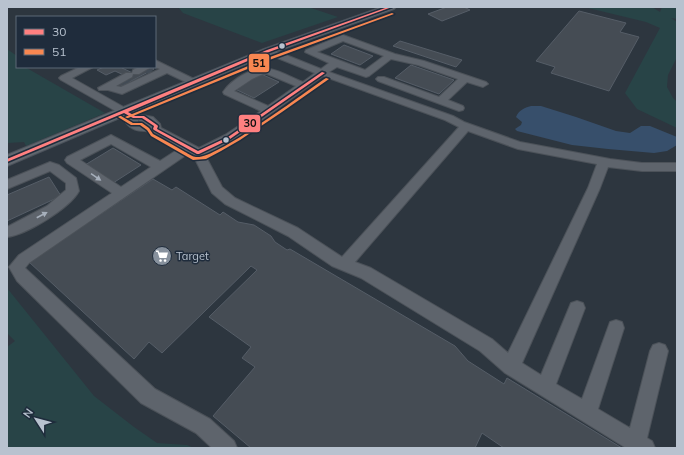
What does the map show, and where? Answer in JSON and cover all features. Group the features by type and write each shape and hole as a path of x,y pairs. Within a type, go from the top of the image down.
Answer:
{"main road":[{"path":"7,161 129,114 193,82 268,51 391,7"}],"lane":[{"path":"459,108 336,64 309,52 343,38 391,55 390,56 421,63 484,84"},
{"path":"268,51 323,73 518,145 604,162 642,167 677,167"},
{"path":"366,74 390,56"},
{"path":"227,448 203,426 148,396 22,276 17,267 24,259 160,167 193,150 213,147 336,64"},
{"path":"86,68 64,78 129,114 132,123 143,129 156,129 193,150 217,190 230,201 293,232 337,262 366,273 486,345 511,367 640,445 659,351"},
{"path":"92,94 107,86 139,75 167,69 193,82"},
{"path":"268,110 228,92 231,88 257,72 264,71 304,86"},
{"path":"107,86 122,92 139,75"},
{"path":"441,101 465,78"},
{"path":"369,89 381,79"},
{"path":"344,265 466,126"},
{"path":"121,193 71,160 111,139 160,167"},
{"path":"511,367 594,188 604,162"},
{"path":"7,185 50,166 72,181 73,191 64,201 46,213 10,232 7,232"},
{"path":"545,388 577,308"},
{"path":"588,414 616,328"}],"green space":[{"path":"178,7 308,7 338,17 262,43 183,13"},
{"path":"584,7 652,7 660,12 662,7 677,7 677,19 671,18 677,22 677,57 668,75 667,87 677,102 677,128 637,109 625,93 660,28 646,22"},
{"path":"7,49 16,55 16,68 27,68 105,113 26,146 24,142 7,143"},
{"path":"7,288 94,396 157,443 187,445 194,448 7,448 7,347 15,341 7,333"}],"water":[{"path":"531,106 541,106 616,131 630,133 641,126 650,126 677,137 677,145 667,151 654,153 608,149 572,145 517,131 515,129 521,125 522,122 516,117 517,115 522,110"}],"building":[{"path":"447,7 464,7 470,10 442,21 428,14"},
{"path":"579,11 626,23 620,32 639,37 609,91 551,73 555,67 536,61"},
{"path":"400,41 462,60 456,67 393,46"},
{"path":"344,45 373,56 360,65 331,54"},
{"path":"411,65 454,80 439,94 395,78"},
{"path":"102,68 122,68 135,74 146,68 154,69 118,88 113,85 128,77 115,71 106,75 97,70"},
{"path":"261,74 279,82 254,98 235,89"},
{"path":"113,148 141,165 113,183 85,165"},
{"path":"49,177 61,196 7,221 7,195"},
{"path":"153,179 172,190 176,187 220,215 223,212 238,222 254,225 271,236 275,242 287,250 290,249 455,346 468,361 504,384 507,378 622,448 504,448 482,433 475,448 251,448 213,416 255,367 242,358 251,347 209,317 257,270 251,266 162,353 149,342 134,359 29,262"}],"tunnel":[{"path":"147,69 152,71"},
{"path":"124,81 129,83"}],"transit line":[{"name":"30","path":"7,161 268,51 391,7"},
{"name":"51","path":"127,117 271,58 393,14"},
{"name":"30","path":"124,111 134,117 143,117 156,126 155,129 198,153 229,138 323,73"},
{"name":"51","path":"120,117 132,124 141,124 148,129 152,135 195,159 205,158 260,126 327,79"}],"place":[{"name":"Target","path":"162,256"}]}
